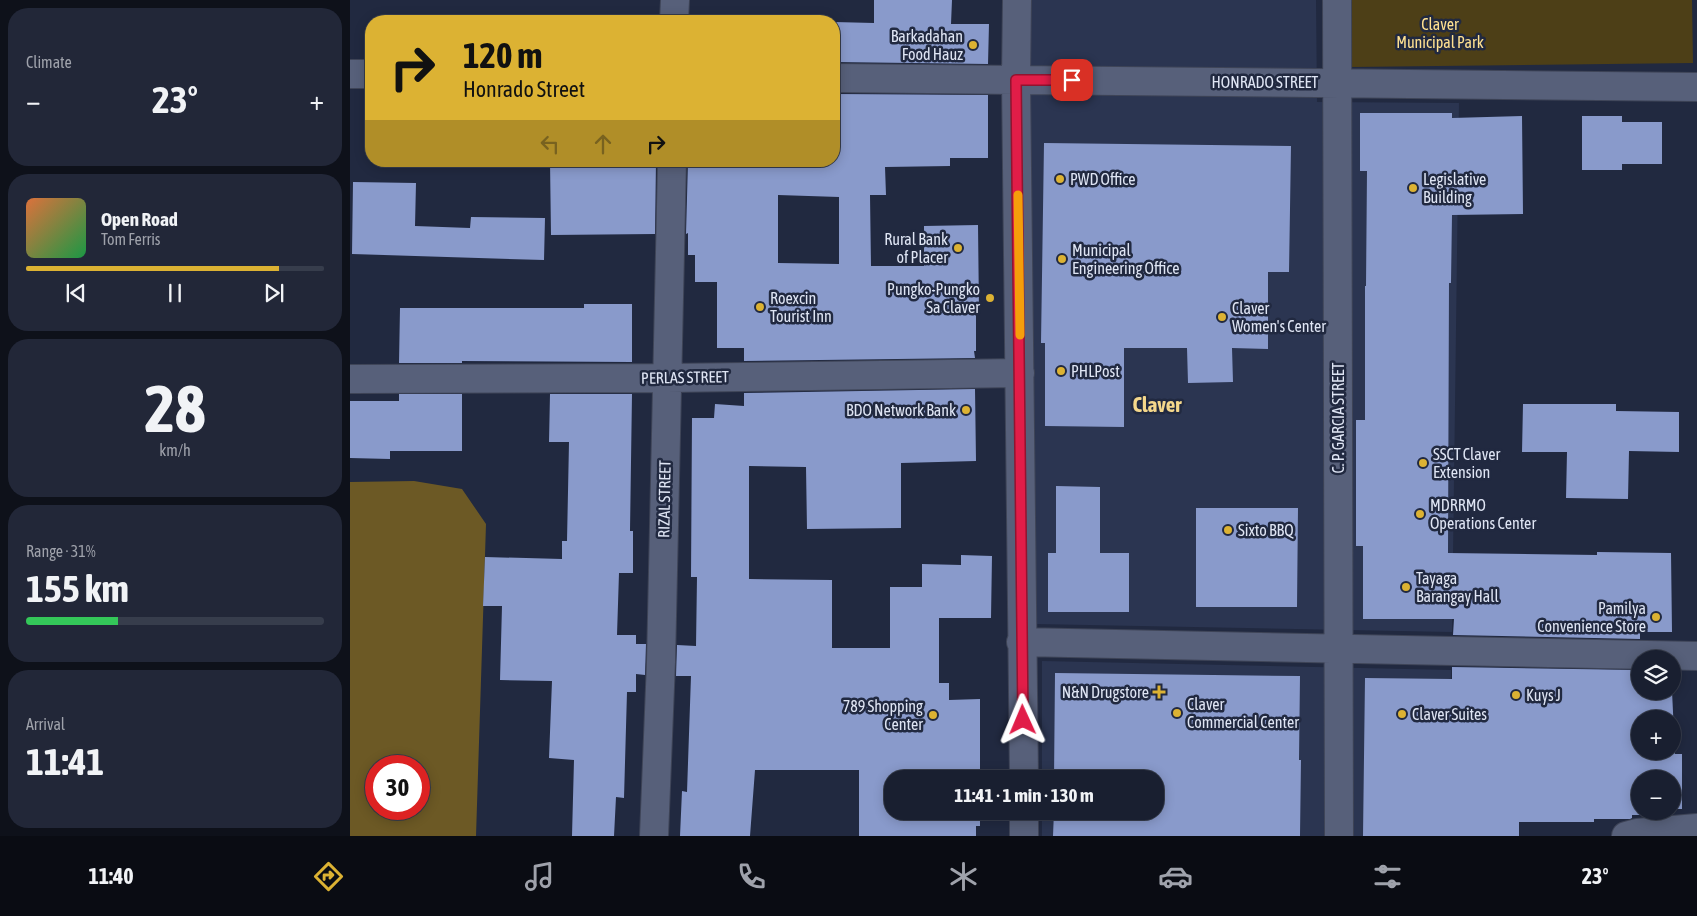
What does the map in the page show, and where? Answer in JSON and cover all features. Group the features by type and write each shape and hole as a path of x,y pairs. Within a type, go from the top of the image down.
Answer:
{"street":[{"path":"674,15 675,0"},
{"path":"1017,0 1016,80 1024,770"},
{"name":"C. P. GARCIA STREET","path":"1336,0 1339,836"},
{"path":"350,74 365,74"},
{"name":"HONRADO STREET","path":"840,78 1697,86"},
{"name":"RIZAL STREET","path":"654,836 668,378 672,167"},
{"name":"PERLAS STREET","path":"350,379 668,378 1020,373"},
{"path":"1022,642 1697,656"},
{"path":"1024,820 1024,836"},
{"path":"1626,836 1637,833 1697,828"}],"shaded area":[{"path":"1029,0 1316,0 1317,102 1459,103 1452,632 1035,624"},
{"path":"414,481 462,489 486,524 476,836 350,836 350,482"},
{"path":"1042,661 1451,670 1449,836 1042,836 1042,820 1164,820 1164,770 1042,770"}],"green space":[{"name":"Claver Municipal Park","path":"1351,0 1692,0 1693,63 1352,67"}],"building":[{"path":"874,0 952,0 951,24 989,24 988,64 840,62 840,22 874,23"},
{"path":"840,94 988,95 988,158 950,158 950,166 885,167 886,195 870,195 871,266 924,266 924,226 978,225 979,311 976,311 975,358 744,361 744,348 717,348 717,282 695,282 695,255 688,255 688,233 686,234 688,167 840,167","holes":["778,195 839,197 839,264 778,263"]},
{"path":"1360,113 1452,113 1452,118 1522,116 1523,214 1452,215 1451,283 1449,283 1448,553 1597,555 1597,552 1671,553 1672,632 1640,632 1640,639 1453,635 1454,619 1363,619 1363,546 1356,546 1356,420 1365,420 1367,171 1360,171"},
{"path":"1582,116 1622,116 1622,122 1662,122 1662,164 1622,164 1622,170 1582,170"},
{"path":"1044,143 1291,146 1289,272 1268,272 1268,349 1232,348 1233,382 1188,383 1187,348 1124,348 1124,427 1045,426 1045,343 1041,343"},
{"path":"550,167 656,167 655,234 551,235"},
{"path":"353,182 416,183 415,226 470,228 471,217 545,218 544,260 352,254"},
{"path":"584,304 632,304 632,362 462,361 462,363 399,363 400,308 584,308"},
{"path":"975,389 976,461 901,463 901,528 807,529 806,467 749,466 749,579 832,580 832,648 890,648 890,587 922,587 922,564 961,565 961,555 992,556 991,618 939,618 939,683 949,683 949,700 980,699 980,770 884,770 884,820 980,820 980,826 976,826 976,836 859,836 859,770 755,770 750,836 680,836 682,791 687,792 691,676 676,676 677,645 696,646 697,577 691,577 692,418 714,418 715,404 744,406 744,393"},
{"path":"399,394 462,394 462,451 390,451 390,459 350,458 350,401 399,401"},
{"path":"550,394 632,394 630,531 633,531 633,573 619,573 617,635 636,635 636,644 646,644 645,675 636,674 636,692 627,692 624,798 616,797 614,836 572,836 574,760 549,758 552,681 500,680 502,606 483,606 485,557 562,559 562,541 567,541 569,442 549,442"},
{"path":"1523,404 1616,404 1616,411 1679,412 1679,452 1629,451 1628,499 1566,498 1567,452 1522,452"},
{"path":"1056,486 1100,487 1100,553 1129,553 1129,612 1048,612 1048,553 1056,553"},
{"path":"1196,508 1298,508 1297,607 1196,607"},
{"path":"1452,667 1631,670 1631,700 1672,700 1673,710 1631,710 1631,760 1681,760 1682,754 1682,809 1681,770 1631,770 1630,819 1594,819 1594,822 1519,822 1519,836 1363,836 1365,678 1452,679"},
{"path":"1055,673 1300,676 1300,836 1053,836 1054,820 1164,820 1164,770 1054,770"}],"slow traffic":[{"path":"1018,195 1020,335"}],"place":[{"name":"Barkadahan Food Hauz","path":"973,45"},
{"name":"PWD Office","path":"1060,179"},
{"name":"Legislative Building","path":"1413,188"},
{"name":"Rural Bank of Placer","path":"958,248"},
{"name":"Municipal Engineering Office","path":"1062,259"},
{"name":"Pungko-Pungko Sa Claver","path":"990,298"},
{"name":"Roexcin Tourist Inn","path":"760,307"},
{"name":"Claver Women's Center","path":"1222,317"},
{"name":"PHLPost","path":"1061,371"},
{"name":"BDO Network Bank","path":"966,410"},
{"name":"SSCT Claver Extension","path":"1423,463"},
{"name":"MDRRMO Operations Center","path":"1420,514"},
{"name":"Sixto BBQ","path":"1228,530"},
{"name":"Tayaga Barangay Hall","path":"1406,587"},
{"name":"Pamilya Convenience Store","path":"1656,617"},
{"name":"N&N Drugstore","path":"1159,692"},
{"name":"Kuys J","path":"1516,695"},
{"name":"Claver Commercial Center","path":"1177,713"},
{"name":"Claver Suites","path":"1402,714"},
{"name":"789 Shopping Center","path":"933,715"}],"district":[{"name":"Claver","path":"1157,404"}],"route":[{"path":"1023,720 1016,80 1072,80"}]}
